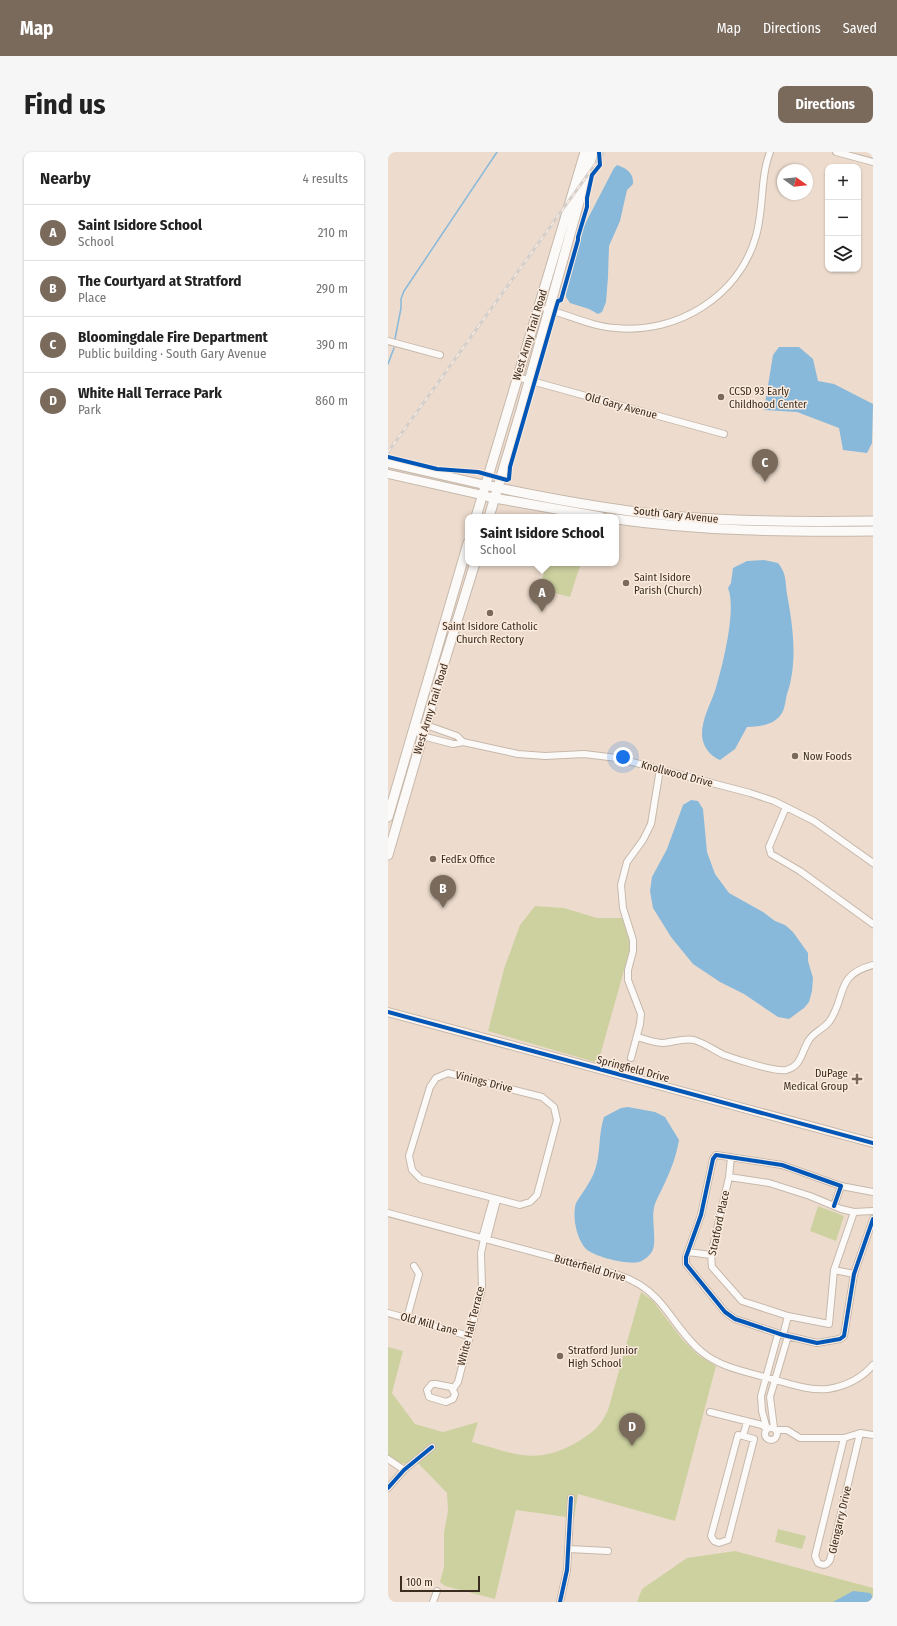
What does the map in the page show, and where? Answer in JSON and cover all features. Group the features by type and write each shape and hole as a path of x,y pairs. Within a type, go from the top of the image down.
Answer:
{"main road":[{"name":"West Army Trail Road","path":"477,514 584,152"},
{"name":"West Army Trail Road","path":"490,514 593,152"},
{"name":"South Gary Avenue","path":"485,485 556,500 682,517 754,521 873,521"},
{"path":"482,495 584,514"},
{"name":"South Gary Avenue","path":"619,519 753,531 873,531"},
{"path":"753,531 754,521"},
{"name":"West Army Trail Road","path":"388,817 465,553"},
{"name":"West Army Trail Road","path":"388,856 422,736 474,566"}],"street":[{"path":"539,306 599,326 632,329 650,328 675,322 706,305 732,281 743,266 751,250 760,218 764,181 770,152"},
{"path":"836,152 873,162"},
{"path":"388,341 440,355"},
{"name":"Old Gary Avenue","path":"517,377 724,434"},
{"name":"South Gary Avenue","path":"388,463 485,485"},
{"path":"388,474 482,495"},
{"path":"414,729 426,725"},
{"name":"Knollwood Drive","path":"426,725 456,736 462,742"},
{"name":"Knollwood Drive","path":"414,729 422,736 453,744 462,742 518,754 545,756 584,754 617,758 757,796 786,807 824,827 873,863"},
{"path":"631,1058 641,1014 639,1006 630,989 628,970 634,940 623,908 621,885 626,862 643,840 652,824 660,769"},
{"path":"786,807 769,847 770,853 775,858 800,871 873,924"},
{"path":"637,1037 664,1042 684,1039 693,1040 725,1055 774,1070 792,1068 798,1064 802,1058 810,1037 829,1021 848,979 863,968 873,965"},
{"name":"Springfield Drive","path":"388,1012 873,1143"},
{"name":"Vinings Drive","path":"448,1073 542,1097 554,1107 557,1120 537,1194 530,1202 520,1205 495,1199 421,1179 412,1170 409,1156 430,1087 436,1078 448,1073"},
{"path":"873,1192 841,1186 782,1164 716,1155 713,1159 702,1215 686,1257 686,1264 725,1312 735,1319 783,1335 817,1343 840,1339 844,1336 854,1274 873,1219"},
{"path":"729,1177 731,1157"},
{"name":"Stratford Place","path":"854,1212 834,1270 829,1324 788,1316 742,1301 712,1267 711,1255 729,1177 769,1183 810,1196 841,1209 854,1212 873,1211"},
{"path":"834,1206 841,1186"},
{"path":"484,1239 495,1199"},
{"name":"Butterfield Drive","path":"388,1213 628,1278 640,1284 656,1298 694,1346 706,1356 723,1365 810,1389 827,1389 844,1385 860,1378 873,1366"},
{"name":"White Hall Terrace","path":"453,1389 458,1382 482,1288 481,1253 484,1239"},
{"path":"688,1252 711,1255"},
{"path":"407,1318 419,1274 414,1266"},
{"path":"834,1270 854,1274"},
{"name":"Old Mill Lane","path":"388,1313 469,1336"},
{"path":"783,1335 766,1377 761,1396 762,1411 767,1429 765,1433 766,1437 771,1440 776,1437 778,1433 775,1429 770,1397 788,1316"},
{"path":"710,1412 762,1425 767,1429 787,1430 800,1438 844,1438 860,1433 873,1435"},
{"path":"743,1436 747,1422"},
{"name":"Glengarry Drive","path":"844,1438 815,1556 816,1561 823,1565 827,1564 830,1560 860,1433"},
{"path":"738,1435 743,1436 754,1439 728,1540 722,1543 716,1543 711,1536 738,1435"},
{"path":"388,1488 404,1470 432,1447"},
{"path":"388,1459 404,1470"},
{"path":"560,1602 566,1577 569,1549 571,1498"},
{"path":"569,1549 608,1551"},
{"path":"433,1602 437,1591"}],"green space":[{"path":"546,566 580,566 570,597 539,589"},
{"path":"535,906 564,908 597,918 622,918 630,949 598,1063 488,1031 504,969 520,925"},
{"path":"818,1206 844,1216 836,1241 810,1231"},
{"path":"641,1292 653,1301 682,1339 698,1355 716,1366 675,1521 578,1494 574,1518 516,1510 495,1599 445,1586 440,1582 444,1567 444,1533 448,1511 447,1493 413,1458 408,1463 401,1464 388,1457 388,1347 403,1351 392,1393 415,1424 443,1432 478,1422 472,1442 514,1454 538,1455 551,1453 564,1449 584,1438 596,1428 605,1416 608,1410"},
{"path":"778,1529 806,1536 802,1549 775,1542"},
{"path":"735,1551 873,1588 873,1602 637,1602 642,1589 687,1558"}],"water":[{"path":"617,165 631,174 633,184 627,190 620,221 609,246 606,302 602,312 598,314 589,309 570,303 566,297 566,294 584,226 614,168"},
{"path":"779,347 799,347 813,359 818,381 834,384 873,404 872,443 867,453 843,450 839,428 797,412 764,410 773,355"},
{"path":"764,560 778,563 785,578 793,632 793,657 790,682 784,709 781,715 776,720 768,724 747,727 735,749 720,760 707,750 703,743 702,728 718,681 728,639 731,610 728,588 731,583 733,568 747,561"},
{"path":"691,800 698,801 703,809 707,852 715,874 729,893 763,912 775,921 785,925 793,932 808,953 808,961 813,978 809,1002 804,1008 789,1019 778,1017 744,994 720,982 693,964 671,937 653,908 650,891 652,877 667,849 683,805"},
{"path":"628,1107 655,1112 665,1117 679,1140 672,1165 656,1201 653,1213 653,1249 644,1260 634,1263 597,1255 586,1249 577,1233 574,1214 576,1203 589,1183 597,1164 604,1117 621,1108"},
{"path":"853,1591 870,1593 873,1597 873,1602 833,1602"}],"waterway":[{"path":"395,339 401,308 401,299 404,291 497,152"},
{"path":"388,364 394,348"}],"railway":[{"path":"388,452 604,152"}],"cycle path":[{"path":"388,457 437,469 478,472 507,480 509,479 510,467 555,311 558,301 561,300 578,240 587,207 587,198 592,175 600,165 599,152"},
{"path":"388,1012 873,1143"},
{"path":"834,1206 841,1186 782,1165 716,1155 713,1159 701,1215 686,1257 686,1264 725,1312 735,1319 783,1335 817,1343 840,1339 844,1336 854,1274 873,1219"},
{"path":"388,1488 404,1470 432,1447"},
{"path":"560,1602 567,1570 571,1498"}],"place":[{"name":"CCSD 93 Early Childhood Center","path":"721,397"},
{"name":"Bloomingdale Fire Department","path":"765,482"},
{"name":"Saint Isidore Parish (Church)","path":"626,583"},
{"name":"Saint Isidore School","path":"542,612"},
{"name":"Saint Isidore Catholic Church Rectory","path":"490,613"},
{"name":"Now Foods","path":"795,756"},
{"name":"FedEx Office","path":"433,859"},
{"name":"The Courtyard at Stratford","path":"443,908"},
{"name":"DuPage Medical Group","path":"857,1079"},
{"name":"Stratford Junior High School","path":"560,1356"},
{"name":"White Hall Terrace Park","path":"632,1446"}]}
